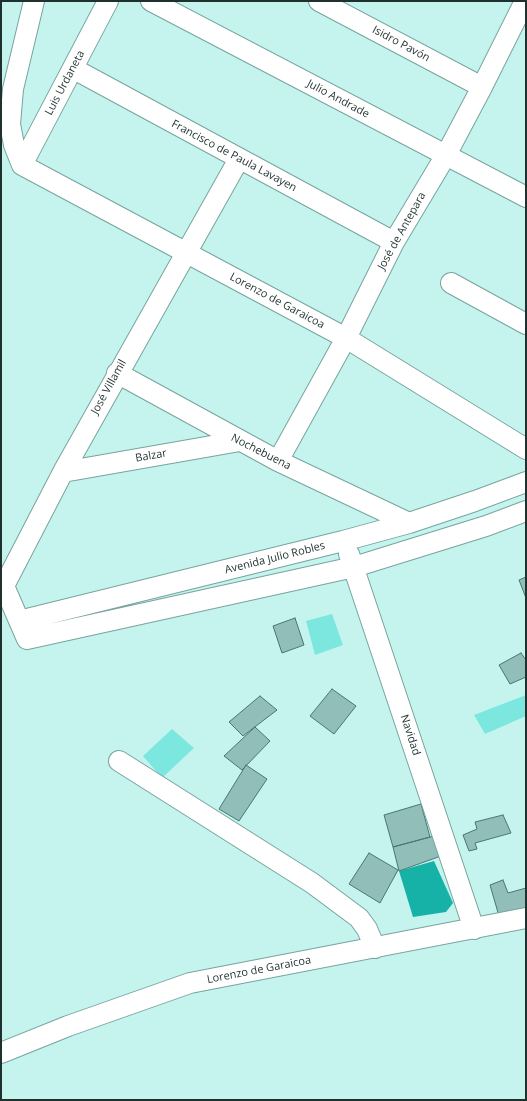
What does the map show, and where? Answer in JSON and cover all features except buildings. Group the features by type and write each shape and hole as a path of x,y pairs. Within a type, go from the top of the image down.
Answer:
{"street":[{"path":"22,165 14,146 10,124 7,87 34,1"},
{"name":"Luis Urdaneta","path":"22,165 74,69 108,1"},
{"name":"Julio Andrade","path":"151,1 526,197"},
{"name":"Isidro Pavón","path":"319,1 482,87"},
{"name":"José de Antepara","path":"278,461 346,338 394,242 446,155 525,1"},
{"name":"Francisco de Paula Lavayen","path":"74,69 394,242"},
{"name":"José Villamil","path":"23,630 4,586 62,472 239,158"},
{"name":"Lorenzo de Garaicoa","path":"22,165 346,338 526,449"},
{"path":"451,283 526,324"},
{"name":"Nochebuena","path":"117,373 278,461 409,523"},
{"name":"Balzar","path":"62,472 240,441"},
{"name":"Avenida Julio Robles","path":"23,630 409,523 475,502 526,482"},
{"path":"23,630 354,567 486,526 526,511"},
{"name":"Navidad","path":"343,541 354,567 474,929"},
{"path":"120,761 312,883 359,918 367,929 375,948"},
{"name":"Lorenzo de Garaicoa","path":"1,1053 68,1026 190,983 526,918"}],"shaded area":[{"path":"332,614 343,645 315,655 306,621"},
{"path":"526,695 526,716 485,734 474,715"},
{"path":"172,729 194,748 162,778 143,756"},
{"path":"434,861 453,903 446,912 413,917 399,871"}]}
